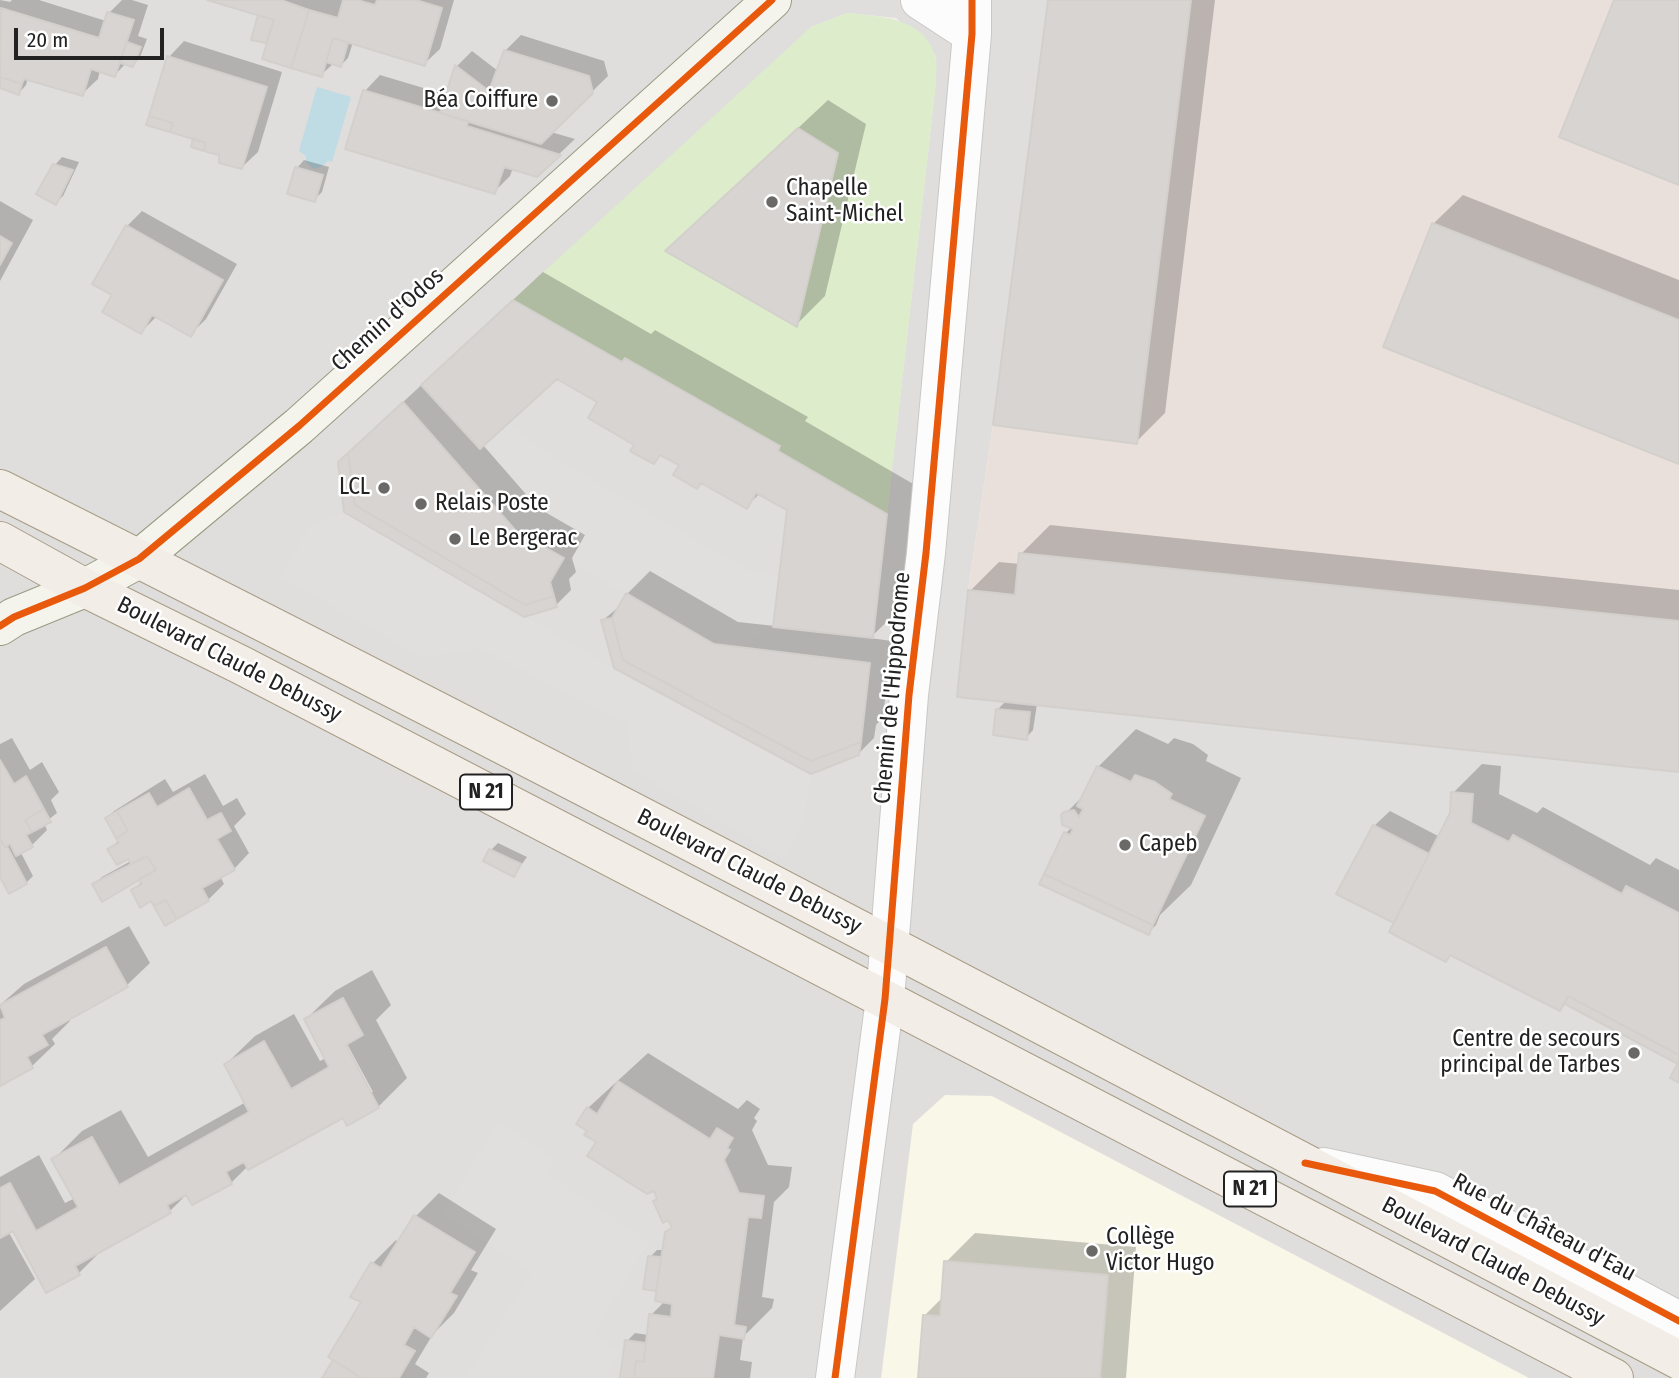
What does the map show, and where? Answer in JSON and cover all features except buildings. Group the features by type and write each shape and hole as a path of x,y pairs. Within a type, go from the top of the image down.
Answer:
{"main road":[{"name":"Boulevard Claude Debussy","path":"0,489 890,945 1679,1360"},
{"name":"Boulevard Claude Debussy","path":"0,541 85,588 241,665 1614,1378"}],"street":[{"name":"Chemin d'Odos","path":"0,626 14,617 85,588 139,559 299,426 772,0"},
{"name":"Chemin de l'Hippodrome","path":"835,1378 885,999 909,695 926,553 972,17 920,0"},
{"name":"Rue du Château d'Eau","path":"1305,1163 1435,1191 1679,1321"}],"shaded area":[{"path":"0,0 1048,0 993,425 968,590 1679,772 1679,1378 0,1378","holes":["848,13 896,18 936,56 936,82 887,513 780,446 625,358 811,27"]},
{"path":"1048,0 1679,0 1679,772 957,697 968,590 993,425"},
{"path":"439,368 547,453 748,570 779,576 773,627 744,647 714,644 516,531 403,402"},
{"path":"344,512 614,668 811,774 804,822 783,858 632,770 628,723 480,648 423,658 282,578 307,529"},
{"name":"Collège Victor Hugo","path":"945,1095 992,1096 1529,1378 881,1378 913,1124"},
{"path":"500,1120 555,1160 548,1174 649,1242 594,1333 619,1351 604,1378 465,1378 532,1272 442,1213"}],"green space":[{"path":"848,13 887,18 911,26 929,42 936,61 936,82 887,514 778,451 780,446 625,358 622,362 513,300 811,27"}],"water":[{"path":"317,87 351,97 332,162 328,161 314,169 306,163 306,156 299,151"}],"cycle path":[{"path":"0,626 14,617 85,588 139,559 299,426 772,0"},
{"path":"835,1378 885,999 909,695 926,553 972,34 972,0"},
{"path":"1305,1163 1435,1191 1679,1321"}],"place":[{"name":"Béa Coiffure","path":"552,101"},
{"name":"Chapelle Saint-Michel","path":"772,202"},
{"name":"LCL","path":"384,488"},
{"name":"Relais Poste","path":"421,504"},
{"name":"Le Bergerac","path":"455,539"},
{"name":"Capeb","path":"1125,845"},
{"name":"Centre de secours principal de Tarbes","path":"1634,1053"},
{"name":"Collège Victor Hugo","path":"1092,1251"}]}
